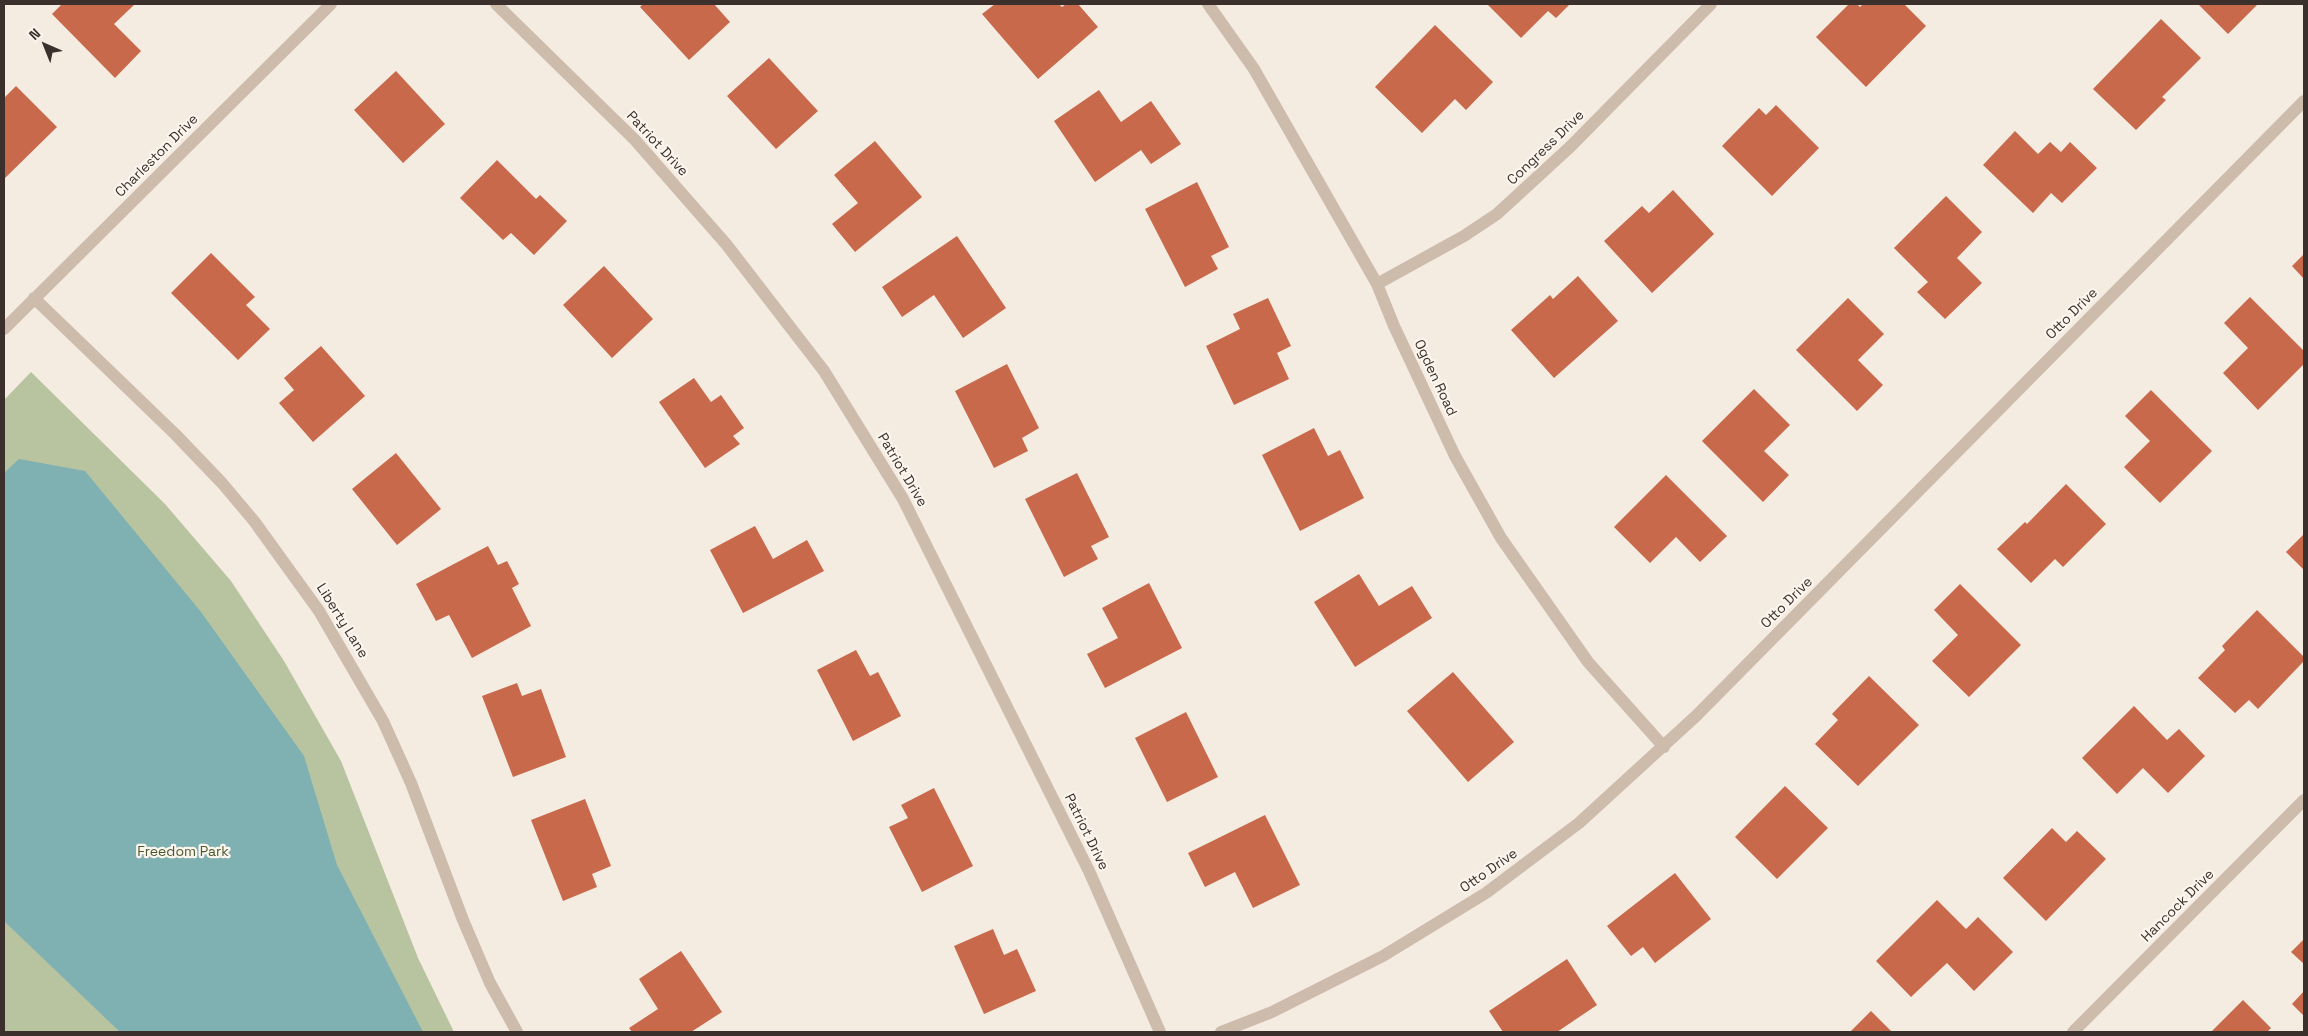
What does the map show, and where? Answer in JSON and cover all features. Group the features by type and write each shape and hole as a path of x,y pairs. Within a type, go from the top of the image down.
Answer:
{"street":[{"name":"Charleston Drive","path":"4,329 331,4"},
{"name":"Patriot Drive","path":"496,4 635,140 726,244 824,371 903,499 1089,871 1160,1032"},
{"name":"Ogden Road","path":"1208,4 1254,69 1378,284 1394,326 1455,456 1501,538 1588,662 1664,747"},
{"name":"Congress Drive","path":"1378,284 1464,236 1497,214 1570,147 1711,4"},
{"name":"Otto Drive","path":"1220,1032 1272,1012 1383,956 1493,888 1579,823 1664,747 2304,101"},
{"name":"Liberty Lane","path":"34,298 175,434 222,483 254,521 319,611 383,720 411,783 478,956 490,983 517,1032"},
{"name":"Hancock Drive","path":"2073,1032 2304,800"}],"green space":[{"name":"Freedom Park","path":"31,372 165,504 231,581 284,661 341,761 418,958 454,1032 4,1032 4,400"}],"water":[{"name":"Freedom Park","path":"19,459 85,471 201,612 304,756 337,865 423,1032 120,1032 4,921 4,473"}],"building":[{"path":"62,4 135,4 114,24 141,51 115,78 52,14"},
{"path":"643,4 714,4 730,22 689,60 640,7"},
{"path":"995,4 1059,4 1062,7 1066,4 1078,4 1098,27 1038,79 982,14"},
{"path":"1487,4 1570,4 1556,18 1548,11 1521,38"},
{"path":"1849,4 1857,4 1860,7 1863,4 1904,4 1926,26 1866,87 1816,37"},
{"path":"2198,4 2258,4 2228,34"},
{"path":"2161,19 2201,58 2162,97 2166,100 2136,130 2093,89"},
{"path":"1435,25 1493,82 1466,110 1455,99 1422,133 1375,87"},
{"path":"769,58 818,111 776,149 727,96"},
{"path":"396,71 445,124 403,163 354,110"},
{"path":"16,86 57,127 4,179 4,98"},
{"path":"1099,90 1121,122 1151,101 1181,144 1151,164 1141,150 1095,182 1054,121"},
{"path":"1776,105 1819,148 1772,196 1722,146 1759,108 1766,115"},
{"path":"2015,131 2038,154 2050,142 2061,152 2070,142 2097,168 2062,203 2051,193 2033,213 1983,165"},
{"path":"875,141 922,197 855,252 832,224 858,203 834,175"},
{"path":"497,160 536,199 540,195 567,221 534,255 511,233 503,240 460,198"},
{"path":"1197,182 1229,247 1211,256 1218,269 1185,287 1145,209"},
{"path":"1673,190 1714,234 1652,293 1604,241 1642,206 1649,213"},
{"path":"1946,196 1982,232 1957,258 1982,283 1945,319 1917,292 1928,282 1894,248"},
{"path":"957,236 1006,308 963,338 934,295 902,317 882,287"},
{"path":"211,253 255,297 246,305 270,329 238,360 171,293"},
{"path":"2304,254 2304,279 2292,266"},
{"path":"604,266 653,319 612,358 563,305"},
{"path":"1578,276 1618,321 1554,378 1511,330 1550,295 1553,299"},
{"path":"2250,297 2304,351 2304,364 2258,410 2223,373 2248,348 2224,323"},
{"path":"1268,298 1291,346 1277,353 1289,379 1234,405 1206,346 1240,329 1233,314"},
{"path":"1848,298 1884,334 1858,360 1883,385 1857,411 1796,350"},
{"path":"321,346 365,396 313,442 279,403 294,390 284,378"},
{"path":"1007,364 1039,428 1022,438 1028,451 994,468 955,391"},
{"path":"694,378 711,402 721,395 744,428 733,436 740,444 705,468 659,402"},
{"path":"1754,389 1790,425 1764,451 1789,475 1763,502 1702,441"},
{"path":"2151,390 2212,451 2160,503 2124,467 2150,441 2125,416"},
{"path":"1314,428 1328,456 1340,450 1364,498 1300,531 1262,455"},
{"path":"396,453 441,509 397,545 352,489"},
{"path":"1077,473 1109,537 1091,546 1098,559 1064,577 1025,499"},
{"path":"1666,475 1727,536 1700,562 1676,537 1650,563 1614,527"},
{"path":"2066,484 2106,524 2063,567 2055,559 2031,583 1997,549 2025,522 2027,524"},
{"path":"755,526 773,559 807,540 824,571 743,613 710,550"},
{"path":"2304,534 2304,570 2286,552"},
{"path":"488,546 498,565 507,561 519,584 512,588 531,626 472,658 449,615 436,621 416,584"},
{"path":"1359,574 1379,606 1412,586 1432,618 1355,667 1314,602"},
{"path":"1149,583 1182,648 1105,688 1087,654 1118,638 1102,608"},
{"path":"1960,584 2021,645 1969,697 1932,661 1958,635 1934,610"},
{"path":"2257,610 2304,657 2304,661 2258,709 2249,700 2235,713 2198,678 2225,650 2222,646"},
{"path":"856,650 870,676 878,672 901,716 853,741 817,670"},
{"path":"1453,672 1514,742 1468,782 1407,711"},
{"path":"1869,676 1919,725 1858,786 1815,744 1838,720 1832,714"},
{"path":"517,683 522,696 541,689 566,757 513,777 482,696"},
{"path":"2134,706 2167,740 2179,729 2205,756 2168,793 2143,768 2117,794 2082,758"},
{"path":"1186,712 1218,777 1167,802 1135,738"},
{"path":"1785,786 1828,828 1777,879 1735,837"},
{"path":"934,788 973,866 922,892 889,827 908,818 901,805"},
{"path":"585,799 611,866 592,874 597,887 563,901 531,820"},
{"path":"1265,815 1300,885 1253,908 1235,872 1205,887 1188,853"},
{"path":"2052,828 2066,842 2077,831 2106,859 2046,921 2003,878"},
{"path":"1675,873 1711,919 1655,963 1643,947 1631,956 1607,926"},
{"path":"1937,900 1966,929 1978,917 2013,952 1974,991 1947,963 1911,997 1876,961"},
{"path":"993,929 1004,955 1017,949 1036,991 984,1014 954,946"},
{"path":"2304,939 2304,964 2291,952"},
{"path":"681,951 722,1012 691,1032 632,1032 629,1028 658,1009 639,979"},
{"path":"1567,959 1597,1005 1557,1032 1503,1032 1489,1011"},
{"path":"2304,991 2304,1016 2292,1004"},
{"path":"2243,1000 2271,1028 2267,1032 2211,1032"},
{"path":"1871,1011 1892,1032 1850,1032"}]}
